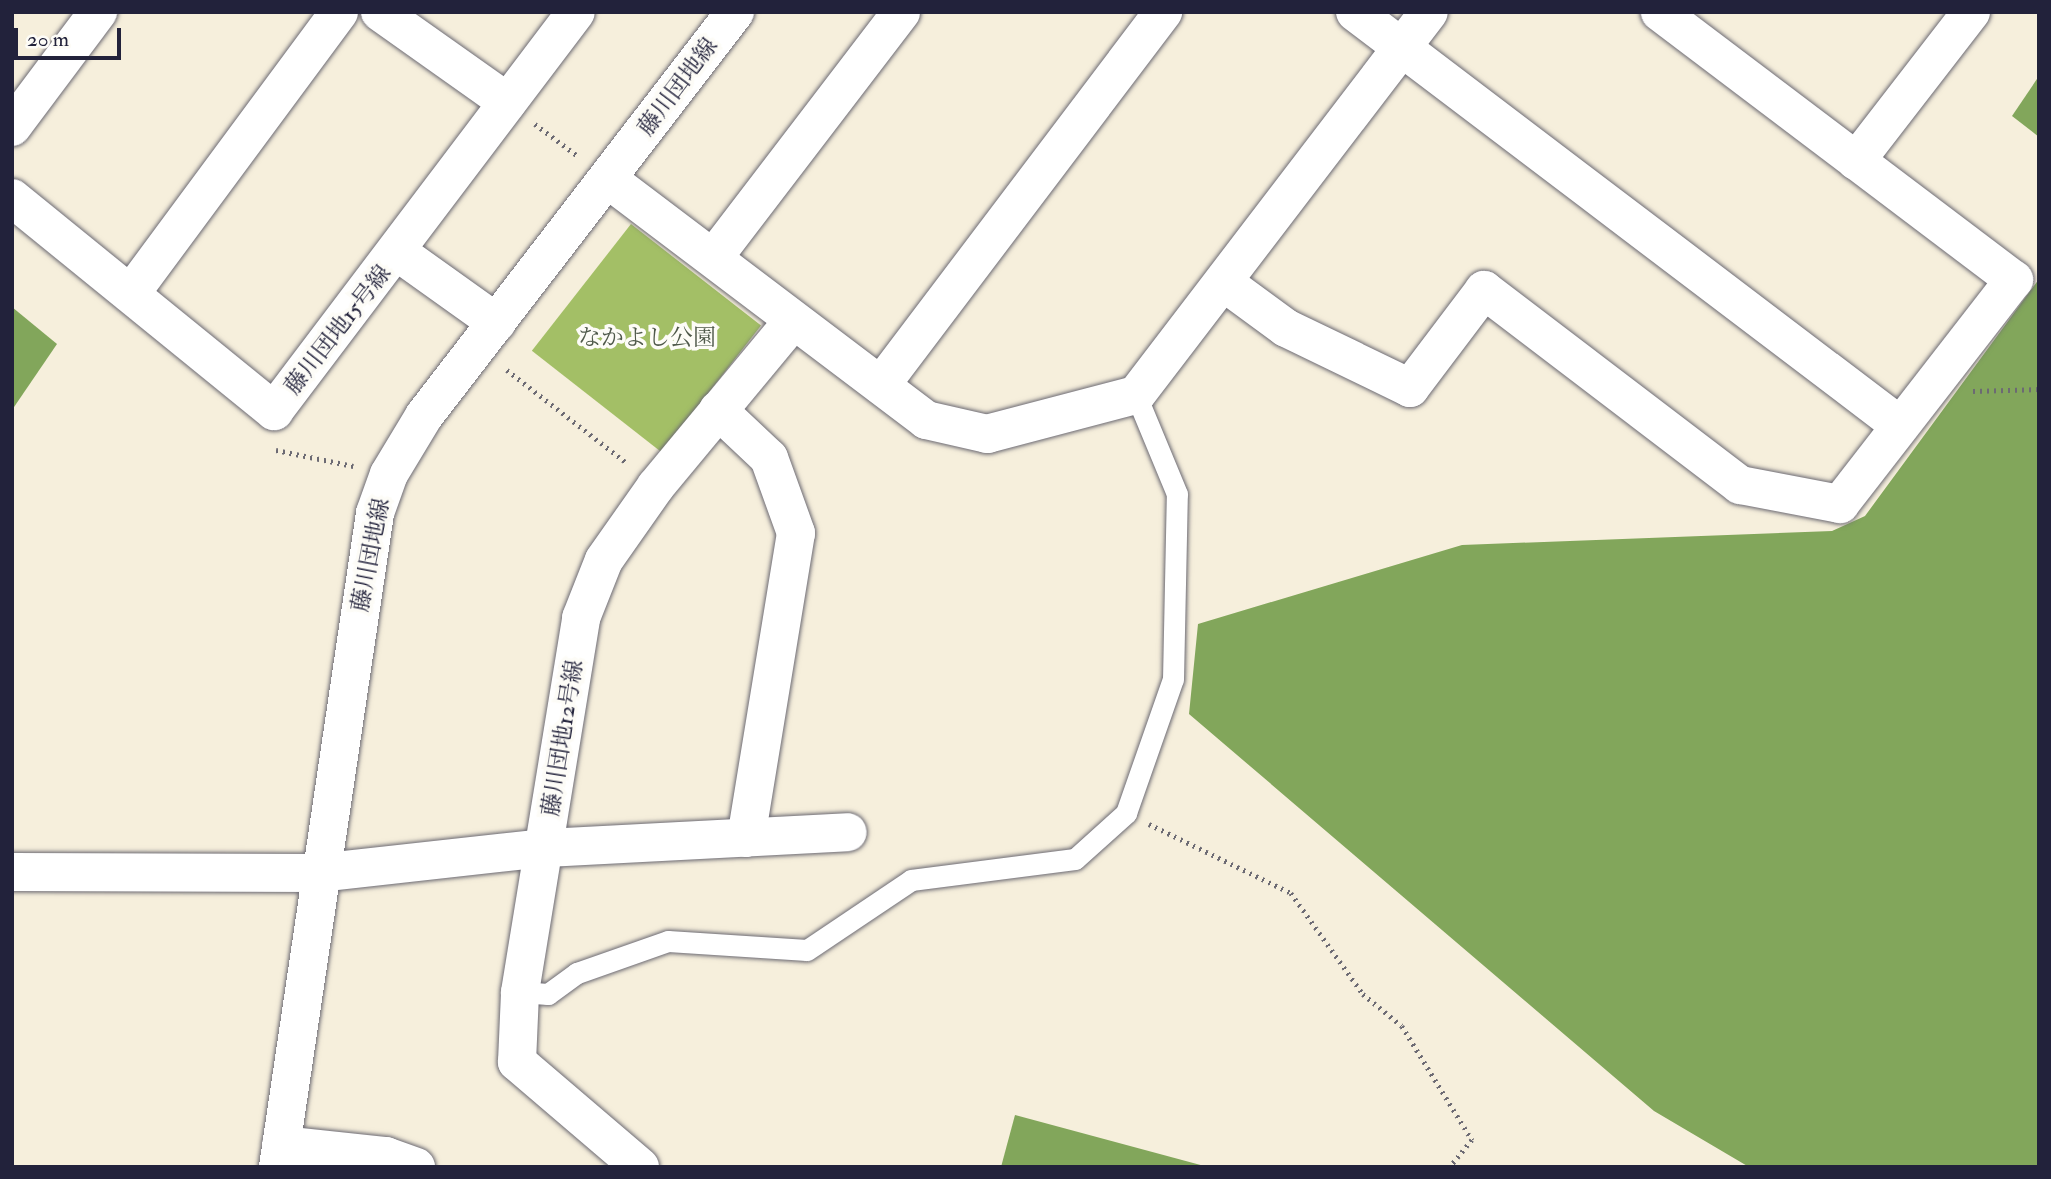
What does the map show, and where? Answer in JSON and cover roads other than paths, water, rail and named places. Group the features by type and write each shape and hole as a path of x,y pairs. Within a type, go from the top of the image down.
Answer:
{"street":[{"path":"12,127 98,12"},
{"path":"132,292 340,12"},
{"path":"380,12 507,102"},
{"name":"藤川団地15号線","path":"12,198 132,292 274,411 399,253 507,102 576,12"},
{"name":"藤川団地線","path":"280,1156 318,873 374,513 389,474 424,416 609,180 735,12"},
{"path":"715,257 901,12"},
{"path":"881,385 1163,12"},
{"path":"1355,12 1898,424"},
{"path":"609,180 715,257 793,321 926,420 987,434 1136,394 1226,284 1429,12"},
{"path":"1856,161 1971,12"},
{"path":"1226,284 1286,328 1410,388 1484,290 1740,485 1840,504 1898,424 1925,394 2014,280 1856,161 1680,18"},
{"path":"399,253 488,335"},
{"name":"藤川団地12号線","path":"640,1167 517,1062 520,992 546,848 581,618 604,560 656,486 793,321"},
{"path":"718,410 769,458 796,533 746,838"},
{"path":"12,872 318,873 546,848 848,832"},
{"path":"280,1156 386,1156 416,1167"}],"lane":[{"path":"520,992 548,994 577,973 668,941 807,950 911,880 1075,859 1126,813 1174,665 1177,494 1136,394"}],"park label":[{"name":"なかよし公園","path":"647,338"}]}
